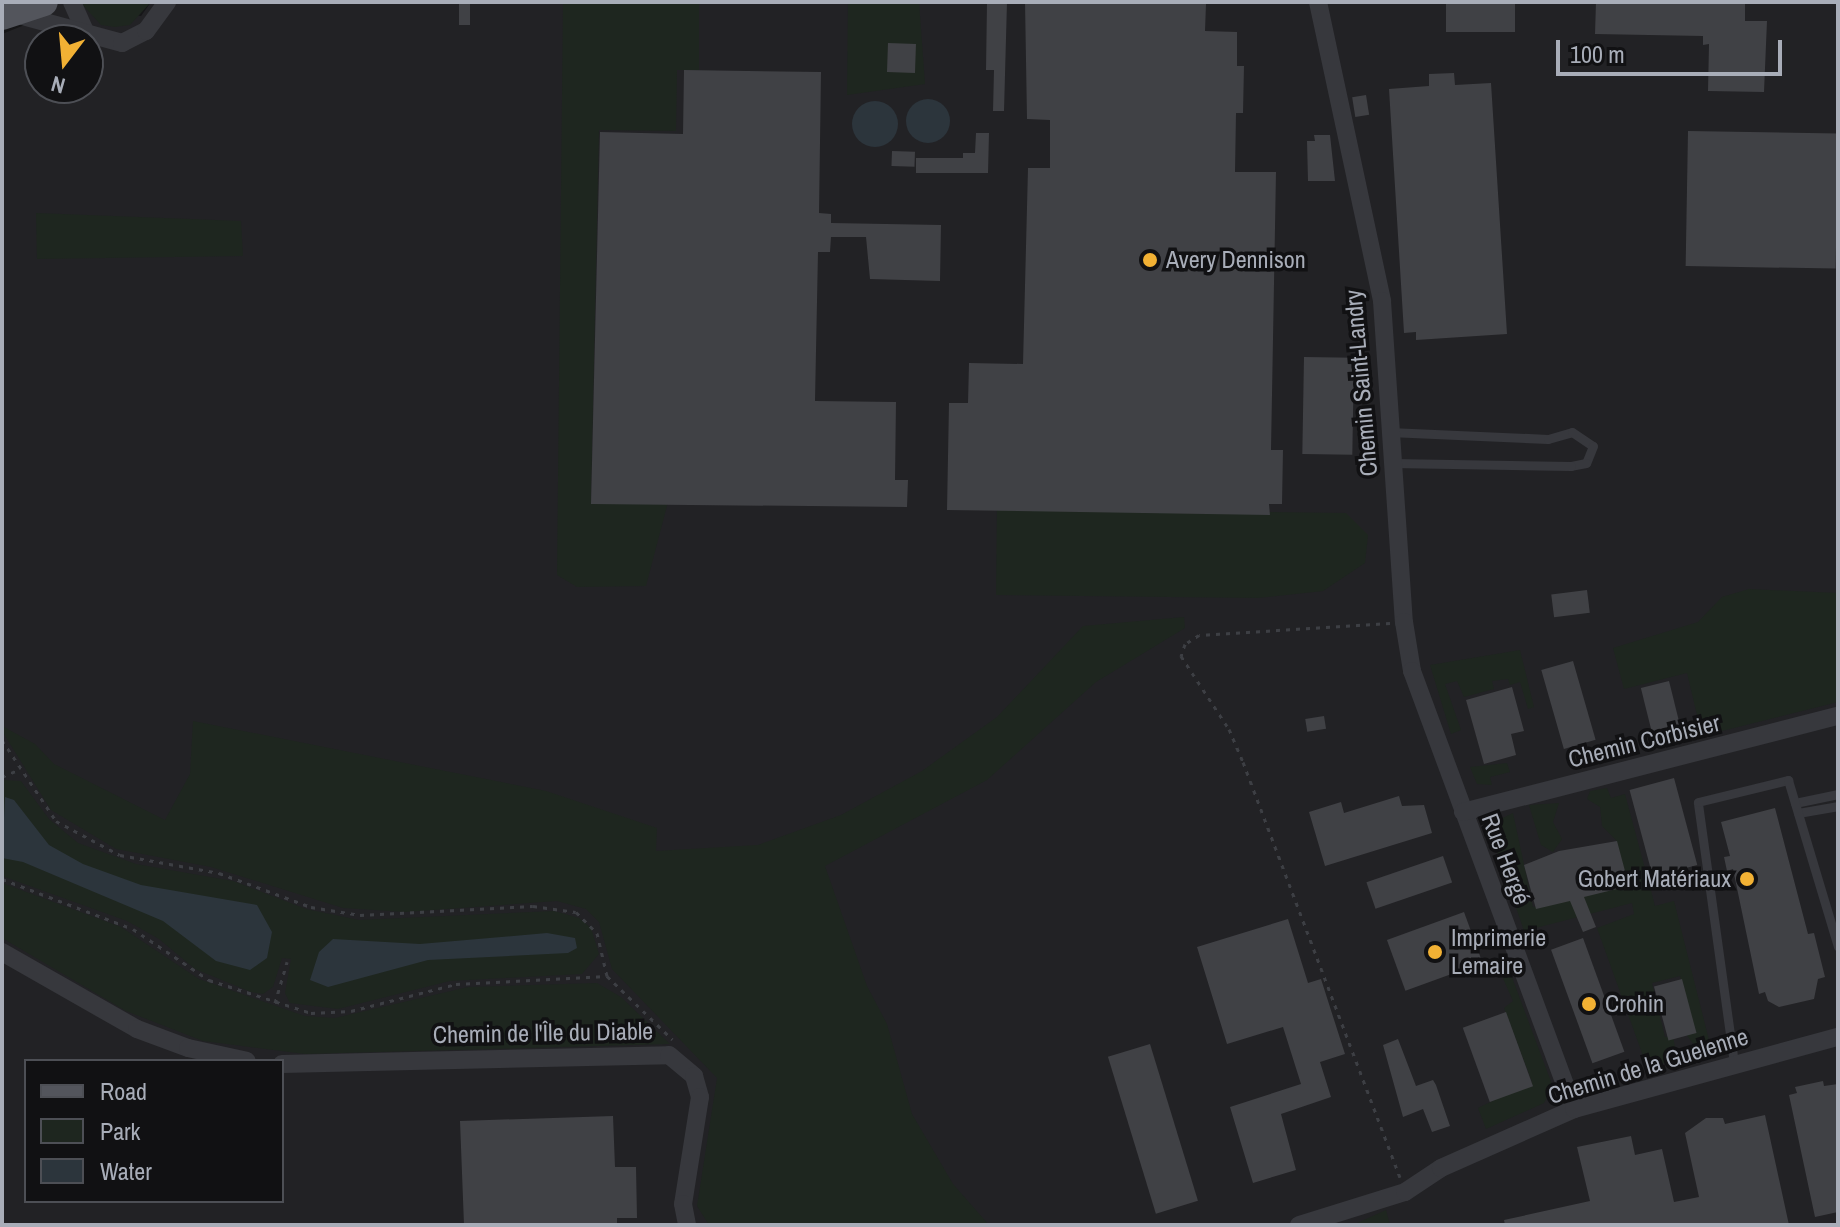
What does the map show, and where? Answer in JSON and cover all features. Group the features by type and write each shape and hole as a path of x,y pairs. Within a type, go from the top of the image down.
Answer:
{"main road":[{"path":"9,15 44,2"}],"street":[{"path":"72,2 82,24"},
{"path":"104,40 112,43 133,40 167,2"},
{"name":"Chemin Saint-Landry","path":"1318,2 1382,301 1404,622"},
{"path":"9,15 64,24"},
{"name":"Rue Hergé","path":"1404,622 1412,671 1574,1109"},
{"name":"Chemin Corbisier","path":"1463,812 1838,716"},
{"path":"2,952 137,1029 188,1048 238,1059"},
{"name":"Chemin de la Guelenne","path":"1299,1225 1405,1192 1441,1168 1574,1109 1838,1037"},
{"name":"Chemin de l'Île du Diable","path":"284,1064 643,1053 669,1055 683,1064 697,1086 700,1108 683,1204 687,1225"}],"lane":[{"path":"1389,432 1548,439 1572,432 1593,446 1586,463 1571,466 1392,463"},
{"path":"1734,1063 1698,802 1788,780 1838,947"},
{"path":"1797,808 1838,794"},
{"path":"1797,808 1838,806"}],"path":[{"path":"1404,622 1199,635 1189,640 1181,656 1229,729 1243,762 1405,1192"},
{"path":"2,740 47,811 88,842 148,862 219,873 311,907 384,916 533,906 568,908 585,917 597,933 607,976 669,1035 683,1064"},
{"path":"2,777 20,769"},
{"path":"2,879 133,929 209,980 275,1003 335,1014 456,984 607,976"},
{"path":"275,1003 287,962"}],"shaded area":[{"path":"56,2 141,16 151,2 1838,2 1838,1225 2,1225 2,34 24,25 24,104 104,104 104,24 27,24"}],"green space":[{"path":"80,2 151,2 130,25 115,27 100,24"},
{"path":"563,2 699,2 699,70 677,70 676,131 599,130 591,499 668,502 646,586 577,587 557,575"},
{"path":"848,2 919,2 925,84 847,95"},
{"path":"36,213 241,221 243,256 37,259"},
{"path":"997,508 1346,513 1368,535 1365,563 1323,591 1258,598 996,595"},
{"path":"1749,589 1838,593 1838,702 1702,736 1687,673 1624,689 1613,648 1698,622 1722,597"},
{"path":"1184,617 1185,628 1096,682 987,780 825,866 867,986 887,1024 912,1114 953,1184 989,1225 709,1225 697,1206 717,1078 612,969 599,922 586,909 557,901 405,912 343,908 211,867 116,849 51,810 2,731 2,726 35,744 54,764 165,820 190,774 193,721 546,791 657,828 656,851 758,845 841,815 922,771 997,717 1083,626"},
{"path":"1520,650 1534,707 1528,709 1520,682 1510,685 1508,679 1492,681 1494,689 1464,697 1457,681 1445,684 1461,730 1451,734 1430,665"},
{"path":"1507,763 1510,772 1490,777 1492,785 1477,784 1470,767"},
{"path":"2,780 21,781 49,819 78,843 136,864 233,881 306,909 359,920 554,911 579,918 591,928 599,954 582,974 450,981 338,1009 290,1003 285,993 291,959 282,958 273,987 263,994 251,992 195,969 159,939 127,921 2,876"},
{"path":"1607,788 1611,798 1625,794 1655,906 1674,901 1712,1052 1701,1054 1685,1033 1694,1030 1680,976 1652,983 1665,1037 1673,1036 1676,1053 1673,1061 1647,1067 1597,928 1634,914 1632,903 1524,931 1488,825 1513,813 1533,907 1627,884 1616,840 1602,826 1600,807 1587,799 1590,791"},
{"path":"1559,803 1553,822 1562,839 1553,852 1541,845 1529,805"},
{"path":"2,883 121,927 199,979 305,1016 335,1018 468,987 597,983 621,997 670,1044 305,1054 203,1041 126,1011 2,938"},
{"path":"1510,972 1553,1087 1544,1103 1486,1129 1478,1108 1532,1082 1504,1008 1513,1001 1502,976"},
{"path":"1386,1210 1390,1225 1353,1225"}],"water":[{"path":"928,99 944,105 950,121 944,137 928,143 912,137 906,121 912,105"},
{"path":"875,101 891,108 898,124 891,140 875,147 859,140 852,124 859,108"},
{"path":"5,797 14,800 49,845 83,864 141,885 257,905 272,932 267,958 250,970 216,961 163,921 23,862 2,858"},
{"path":"547,933 575,938 577,948 568,953 428,960 328,987 310,980 319,952 333,939 420,944"}],"building":[{"path":"459,2 470,2 470,25 459,25"},
{"path":"987,2 1007,2 1004,111 993,111 994,70 986,70"},
{"path":"1025,2 1206,4 1205,31 1237,32 1237,66 1244,66 1243,113 1236,113 1235,172 1276,172 1271,450 1283,450 1282,504 1269,504 1270,515 947,510 949,403 968,403 969,363 1023,364 1028,168 1050,168 1050,120 1027,119"},
{"path":"1446,2 1515,2 1515,32 1446,32"},
{"path":"1596,2 1745,2 1745,21 1767,21 1764,92 1708,91 1709,44 1703,45 1703,36 1595,34"},
{"path":"888,43 916,44 915,73 887,72"},
{"path":"684,70 821,72 819,213 831,214 831,223 941,225 940,281 870,279 866,237 831,237 830,252 818,252 815,401 896,402 895,480 908,480 907,507 591,504 600,132 683,134"},
{"path":"1454,73 1455,85 1491,83 1507,334 1416,340 1416,332 1404,333 1389,89 1429,86 1429,74"},
{"path":"1366,95 1369,115 1355,117 1352,97"},
{"path":"1688,131 1838,134 1836,269 1686,266"},
{"path":"976,133 989,133 988,173 916,173 916,158 963,158 963,153 975,153"},
{"path":"1314,135 1330,135 1335,181 1308,181 1307,141 1315,141"},
{"path":"892,151 915,152 914,167 891,166"},
{"path":"1304,357 1354,358 1352,455 1302,454"},
{"path":"1587,590 1590,613 1554,617 1551,594"},
{"path":"1573,661 1596,740 1564,749 1541,670"},
{"path":"1669,681 1680,725 1652,732 1641,688"},
{"path":"1512,687 1524,731 1511,734 1516,755 1484,764 1466,700"},
{"path":"1324,716 1326,729 1307,732 1305,719"},
{"path":"1674,778 1697,865 1653,877 1630,790"},
{"path":"1399,796 1402,806 1424,805 1432,833 1325,866 1309,812 1341,802 1344,813"},
{"path":"1775,808 1808,934 1814,933 1825,977 1818,979 1814,999 1779,1007 1768,1001 1765,992 1759,994 1733,869 1727,871 1724,857 1730,856 1721,822"},
{"path":"1617,841 1629,886 1584,897 1596,927 1583,932 1570,901 1536,909 1524,865 1559,851"},
{"path":"1443,856 1452,882 1376,909 1366,882"},
{"name":"Imprimerie Lemaire","path":"1464,912 1482,963 1405,991 1387,940"},
{"path":"1288,919 1308,983 1321,979 1345,1054 1320,1062 1331,1097 1281,1114 1296,1170 1253,1183 1230,1107 1301,1084 1283,1027 1227,1044 1197,947"},
{"name":"Crohin","path":"1583,938 1624,1052 1592,1063 1551,950"},
{"path":"1682,979 1696,1033 1668,1041 1654,987"},
{"path":"1506,1012 1533,1086 1490,1102 1463,1028"},
{"path":"1398,1039 1416,1086 1433,1080 1436,1085 1450,1126 1432,1132 1423,1109 1403,1117 1383,1045"},
{"path":"1150,1044 1198,1201 1156,1214 1108,1057"},
{"path":"1823,1081 1824,1086 1838,1084 1838,1212 1815,1217 1789,1095 1797,1093 1795,1087"},
{"path":"1765,1115 1789,1225 1505,1225 1504,1220 1590,1201 1577,1147 1631,1136 1635,1155 1662,1149 1674,1202 1699,1197 1685,1133 1706,1118 1723,1118 1725,1124"},
{"path":"613,1116 615,1167 636,1167 637,1218 617,1218 617,1225 464,1225 460,1121"}],"place":[{"name":"Avery Dennison","path":"1150,260"},
{"name":"Gobert Matériaux","path":"1747,879"},
{"name":"Imprimerie Lemaire","path":"1435,952"},
{"name":"Crohin","path":"1589,1004"}]}
